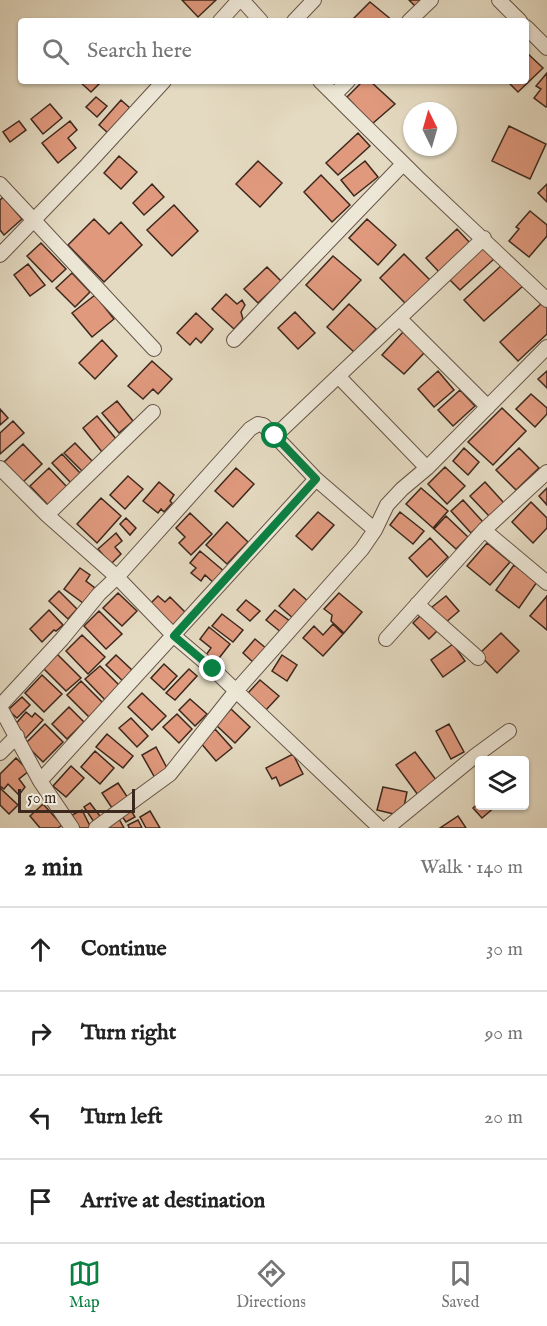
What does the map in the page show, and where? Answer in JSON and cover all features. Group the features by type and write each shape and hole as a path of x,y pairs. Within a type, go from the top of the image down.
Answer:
{"street":[{"path":"223,18 240,0 258,18"},
{"path":"297,18 314,0"},
{"path":"412,18 431,0"},
{"path":"499,0 517,18"},
{"path":"529,30 547,48"},
{"path":"0,255 161,84"},
{"path":"323,84 547,300"},
{"path":"334,95 345,84"},
{"path":"234,340 404,164"},
{"path":"2,189 34,219 107,301 154,349"},
{"path":"275,436 484,238"},
{"path":"400,319 488,407"},
{"path":"96,828 170,774 235,692 312,603 347,567 375,530 387,506 402,489 427,468 547,347"},
{"path":"339,376 427,468"},
{"path":"47,515 153,412"},
{"path":"72,828 40,781 0,707 62,639 99,594 117,577 250,429 258,424 264,425 316,479 375,530"},
{"path":"0,468 47,515 117,577 174,636 213,669 380,828"},
{"path":"386,639 484,530 547,472"},
{"path":"40,781 316,479"},
{"path":"484,530 547,583"},
{"path":"417,603 478,658"},
{"path":"387,828 509,731"},
{"path":"0,753 17,735"}],"building":[{"path":"182,0 216,0 198,17"},
{"path":"409,0 423,0 415,6"},
{"path":"370,2 389,18 354,18"},
{"path":"529,55 543,68 529,81"},
{"path":"547,73 546,107 534,98 541,89 536,86"},
{"path":"82,84 99,84 91,92"},
{"path":"360,84 373,84 395,104 372,124 347,97"},
{"path":"510,84 526,84 518,92"},
{"path":"96,97 107,106 97,117 86,107"},
{"path":"121,100 130,108 108,133 99,125"},
{"path":"50,104 62,118 43,134 31,119"},
{"path":"19,121 26,130 10,142 3,132"},
{"path":"70,121 77,130 68,138 76,148 58,163 42,143"},
{"path":"509,126 546,144 530,179 492,161"},
{"path":"358,133 370,146 338,175 326,163"},
{"path":"119,156 137,172 121,189 104,173"},
{"path":"258,161 282,183 260,207 236,184"},
{"path":"365,161 378,177 354,196 341,180"},
{"path":"321,175 350,205 332,222 304,192"},
{"path":"152,184 164,197 144,215 133,203"},
{"path":"547,184 547,202 538,193"},
{"path":"3,197 22,219 4,235 0,230 0,200"},
{"path":"174,205 198,231 172,256 147,230"},
{"path":"530,211 547,225 547,236 529,257 509,241 519,229 516,227"},
{"path":"94,219 109,234 121,222 142,245 104,282 68,245"},
{"path":"367,219 396,245 378,265 349,238"},
{"path":"457,229 471,244 440,273 426,258"},
{"path":"41,243 66,269 52,282 27,256"},
{"path":"481,245 494,259 460,290 447,277"},
{"path":"404,254 432,282 408,306 380,278"},
{"path":"333,256 361,280 333,310 306,285"},
{"path":"28,264 45,285 30,296 14,275"},
{"path":"503,264 523,286 484,321 464,300"},
{"path":"267,267 281,281 258,303 244,289"},
{"path":"72,273 90,292 75,307 56,288"},
{"path":"226,294 237,304 242,300 245,305 241,312 243,319 234,329 212,309"},
{"path":"95,295 114,319 92,337 72,313"},
{"path":"542,303 547,308 547,334 518,361 500,342"},
{"path":"349,304 376,329 354,352 327,327"},
{"path":"295,312 315,333 298,349 278,328"},
{"path":"196,313 213,329 201,343 196,338 190,345 177,333"},
{"path":"403,332 425,352 404,374 382,355"},
{"path":"102,340 117,356 95,379 79,363"},
{"path":"152,361 172,379 158,394 153,389 143,399 128,386"},
{"path":"438,371 454,390 434,407 418,389"},
{"path":"547,371 547,388 538,379"},
{"path":"460,390 475,406 453,426 438,410"},
{"path":"531,394 547,408 547,414 535,427 516,409"},
{"path":"117,401 133,421 119,433 102,413"},
{"path":"502,408 526,431 493,465 468,442"},
{"path":"0,409 8,418 0,425"},
{"path":"97,416 117,440 102,452 83,428"},
{"path":"13,421 24,433 0,454 0,433"},
{"path":"75,443 94,463 84,473 64,453"},
{"path":"23,444 42,464 23,482 4,462"},
{"path":"464,448 479,462 468,475 453,461"},
{"path":"519,448 539,468 516,490 496,470"},
{"path":"62,454 81,474 71,483 52,463"},
{"path":"445,467 465,486 447,504 428,484"},
{"path":"49,468 68,488 49,506 30,486"},
{"path":"236,468 254,484 233,507 215,491"},
{"path":"128,476 143,489 125,509 110,495"},
{"path":"159,482 174,495 170,501 172,503 164,512 161,509 158,513 143,501"},
{"path":"485,482 504,503 489,516 470,496"},
{"path":"421,488 448,511 433,528 406,504"},
{"path":"547,488 547,505 539,496"},
{"path":"101,498 121,516 97,543 77,524"},
{"path":"463,500 483,522 471,533 451,511"},
{"path":"531,502 547,518 547,528 533,543 512,522"},
{"path":"318,512 334,525 312,550 296,536"},
{"path":"400,512 424,531 413,544 390,525"},
{"path":"190,513 212,534 191,555 179,543 185,537 176,528"},
{"path":"446,516 468,537 456,549 434,529"},
{"path":"126,518 136,528 130,535 120,524"},
{"path":"227,522 248,542 227,564 206,545"},
{"path":"116,533 122,541 115,547 121,554 111,564 98,549"},
{"path":"430,538 448,557 427,577 409,558"},
{"path":"487,543 510,562 490,585 467,566"},
{"path":"200,551 225,572 215,584 205,575 201,581 191,573 196,568 190,563"},
{"path":"514,565 537,582 519,608 496,590"},
{"path":"80,568 90,575 86,581 95,588 83,603 64,589"},
{"path":"294,589 309,602 294,619 279,606"},
{"path":"59,591 77,609 68,619 49,601"},
{"path":"118,593 137,611 122,626 103,608"},
{"path":"339,593 362,612 344,633 331,621 332,615 324,609"},
{"path":"158,596 165,602 170,597 187,614 174,628 149,605"},
{"path":"446,596 459,611 445,623 432,607"},
{"path":"547,596 547,630 530,616"},
{"path":"246,600 260,611 250,621 237,610"},
{"path":"49,610 63,625 42,642 30,629"},
{"path":"275,610 291,622 282,633 266,620"},
{"path":"99,611 122,634 106,649 84,626"},
{"path":"423,613 439,629 429,639 413,623"},
{"path":"222,614 243,630 233,642 212,626"},
{"path":"333,624 343,634 323,656 303,638 314,626 323,635"},
{"path":"209,627 230,644 216,662 206,655 211,648 200,639"},
{"path":"501,633 519,651 497,673 479,654"},
{"path":"82,635 105,657 88,674 66,651"},
{"path":"255,639 267,649 254,663 243,653"},
{"path":"453,644 465,661 443,677 431,660"},
{"path":"57,654 81,678 66,691 43,668"},
{"path":"116,655 133,671 127,685 106,665"},
{"path":"282,655 297,665 287,681 272,671"},
{"path":"164,664 177,676 164,690 151,678"},
{"path":"100,666 123,689 108,703 85,679"},
{"path":"189,669 197,676 175,700 166,693"},
{"path":"42,675 62,694 44,712 25,693"},
{"path":"260,680 279,696 266,710 248,693"},
{"path":"81,681 105,705 90,718 67,695"},
{"path":"142,693 166,716 152,730 128,707"},
{"path":"22,697 30,705 17,718 8,710"},
{"path":"190,699 207,714 195,726 179,710"},
{"path":"69,707 84,722 67,739 52,724"},
{"path":"231,709 250,727 235,743 216,725"},
{"path":"26,712 32,717 35,713 43,720 25,739 13,727"},
{"path":"177,714 192,729 179,743 163,727"},
{"path":"131,718 148,736 137,747 119,728"},
{"path":"45,724 63,742 43,762 25,744"},
{"path":"449,724 464,752 451,759 436,731"},
{"path":"215,729 232,748 216,761 200,742"},
{"path":"107,734 133,756 123,768 96,747"},
{"path":"156,747 168,770 155,778 142,755"},
{"path":"95,751 114,768 100,784 81,767"},
{"path":"415,752 437,781 418,795 396,765"},
{"path":"293,754 303,774 280,786 276,777 272,779 266,768"},
{"path":"16,758 29,771 19,779 25,787 19,795 8,784 4,789 0,786 0,774"},
{"path":"71,766 84,778 66,797 53,786"},
{"path":"118,783 128,798 112,808 102,793"},
{"path":"383,787 407,792 402,816 377,810"},
{"path":"0,788 18,805 9,814 0,805"},
{"path":"90,803 103,820 96,825 84,807"},
{"path":"43,804 62,825 58,828 40,828 30,816"},
{"path":"475,806 475,810 491,810 482,818 473,808"},
{"path":"129,807 135,817 126,822 119,812"},
{"path":"82,810 91,828 79,828 72,815"},
{"path":"150,811 160,828 146,828 140,817"},
{"path":"458,816 466,828 440,828"},
{"path":"119,819 124,828 109,828 108,826"},
{"path":"138,820 142,828 129,828 128,825"}],"route":[{"path":"213,669 174,636 316,479 275,436"}]}
